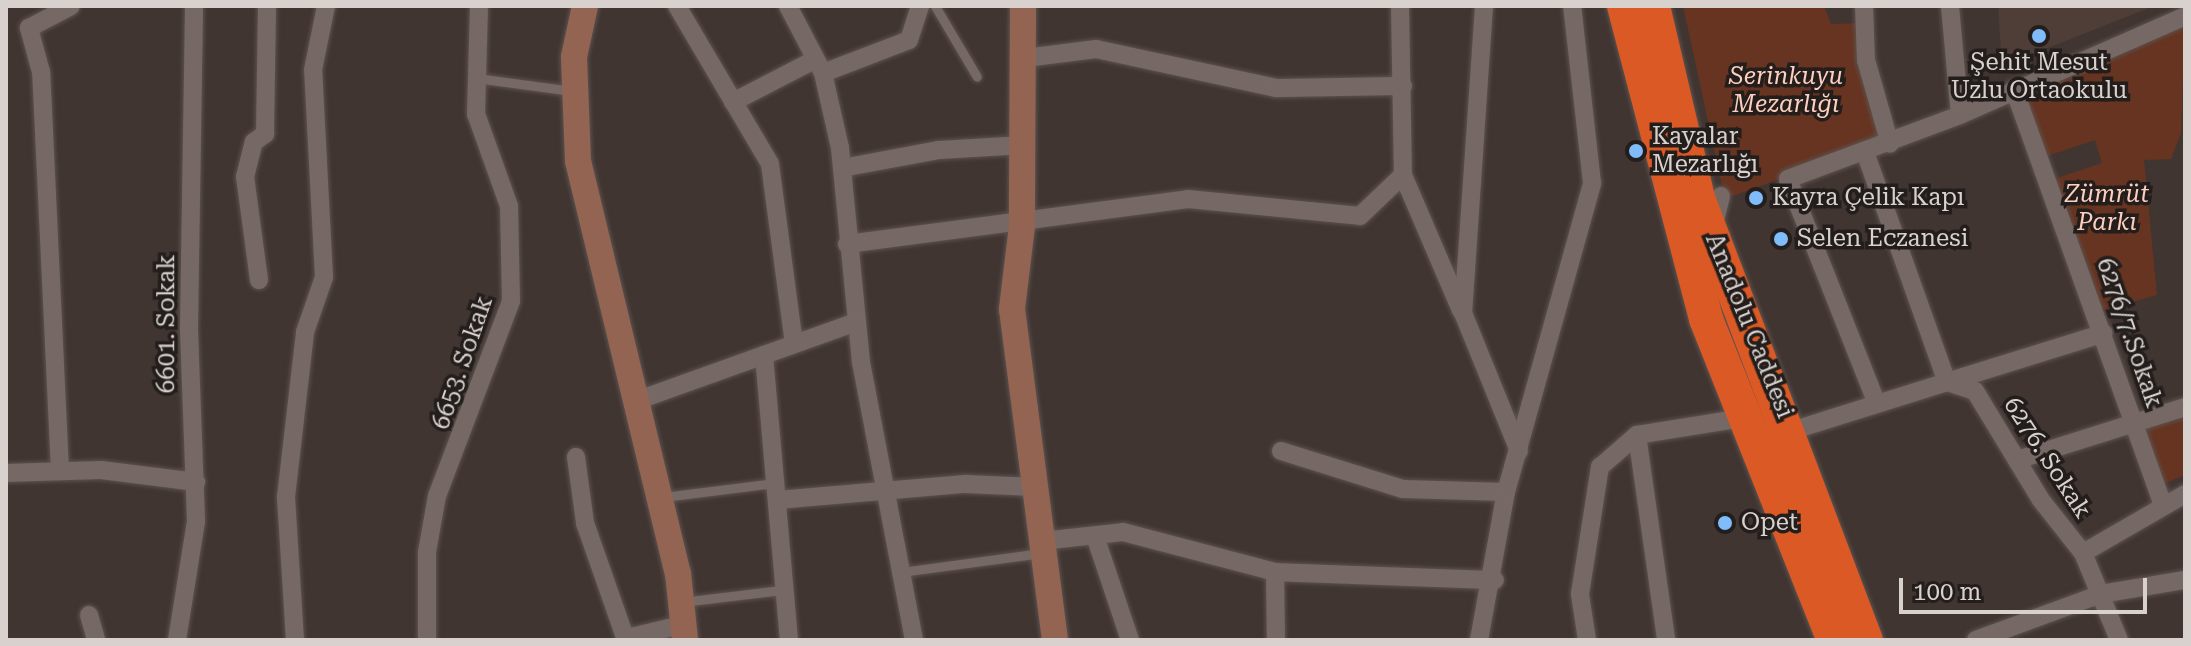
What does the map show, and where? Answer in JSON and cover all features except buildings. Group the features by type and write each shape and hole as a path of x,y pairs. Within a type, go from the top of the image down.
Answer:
{"highway":[{"name":"Anadolu Caddesi","path":"1624,6 1684,228 1743,418 1834,640"},
{"name":"Anadolu Caddesi","path":"1653,6 1684,228 1791,431 1866,640"}],"street":[{"path":"60,471 41,72 29,28 71,6"},
{"name":"6601. Sokak","path":"177,640 196,482 189,327 194,6"},
{"path":"259,280 245,177 254,142 265,134 267,6"},
{"path":"295,640 286,497 305,332 324,277 313,70 326,6"},
{"name":"6653. Sokak","path":"427,640 427,552 437,496 511,301 509,206 476,114 474,78 479,6"},
{"path":"576,457 585,523 629,639 684,622 658,498 578,161 576,92 585,6"},
{"path":"677,6 770,164 794,344"},
{"path":"788,6 819,66 842,168 856,322 914,640"},
{"path":"733,102 819,66 909,40 920,6"},
{"path":"1023,6 1022,226 1012,309 1055,640"},
{"path":"1400,6 1403,175 1519,451"},
{"path":"1463,313 1484,6"},
{"path":"1479,640 1495,580 1506,492 1594,162 1572,6"},
{"path":"1864,6 1866,60 1890,144"},
{"path":"1950,6 1960,115"},
{"path":"1877,404 1788,179 1890,144 1960,115 2179,14"},
{"path":"1025,58 1060,59 1096,49 1276,88 1403,86"},
{"name":"6276/7.Sokak","path":"2014,89 2104,333 2162,503"},
{"path":"842,168 939,150 1024,145"},
{"path":"1865,152 1947,382"},
{"path":"847,244 1022,226 1188,199 1360,216 1403,175"},
{"path":"1684,228 1721,196"},
{"path":"633,402 856,322"},
{"path":"1791,431 2104,333"},
{"path":"764,355 781,590 789,640"},
{"name":"6276. Sokak","path":"1947,382 1975,391 2017,460 2083,553 2119,640"},
{"path":"2017,460 2133,418 2185,407"},
{"path":"1587,640 1580,594 1600,467 1637,435 1743,418"},
{"path":"1637,435 1666,640"},
{"path":"1281,451 1403,489 1506,492"},
{"path":"6,473 60,471 196,482"},
{"path":"776,491 886,493 965,484 1035,487"},
{"path":"2083,553 2162,503 2185,494"},
{"path":"1043,547 1123,532 1275,572 1495,580"},
{"path":"1095,536 1130,640"},
{"path":"1275,572 1276,640"},
{"path":"1976,640 2101,594 2185,580"},
{"path":"89,615 96,640"}],"lane":[{"path":"935,6 977,77"},
{"path":"474,78 576,92"},
{"path":"658,498 776,491"},
{"path":"901,572 1043,547"},
{"path":"684,622 781,590"}],"shaded area":[{"name":"Şehit Mesut Uzlu Ortaokulu","path":"1998,6 2154,6 2002,66"}],"green space":[{"name":"Serinkuyu Mezarlığı","path":"1683,6 1824,6 1831,24 1860,23 1886,140 1725,199"},
{"name":"Zümrüt Parkı","path":"2185,20 2181,133 2171,159 2144,160 2157,295 2101,311 2051,180 2102,163 2095,140 2044,157 2023,91"},
{"path":"2185,414 2185,475 2161,485 2141,425"}],"place":[{"name":"Şehit Mesut Uzlu Ortaokulu","path":"2039,36"},
{"name":"Kayalar Mezarlığı","path":"1636,151"},
{"name":"Kayra Çelik Kapı","path":"1756,198"},
{"name":"Selen Eczanesi","path":"1781,239"},
{"name":"Opet","path":"1725,523"}]}
